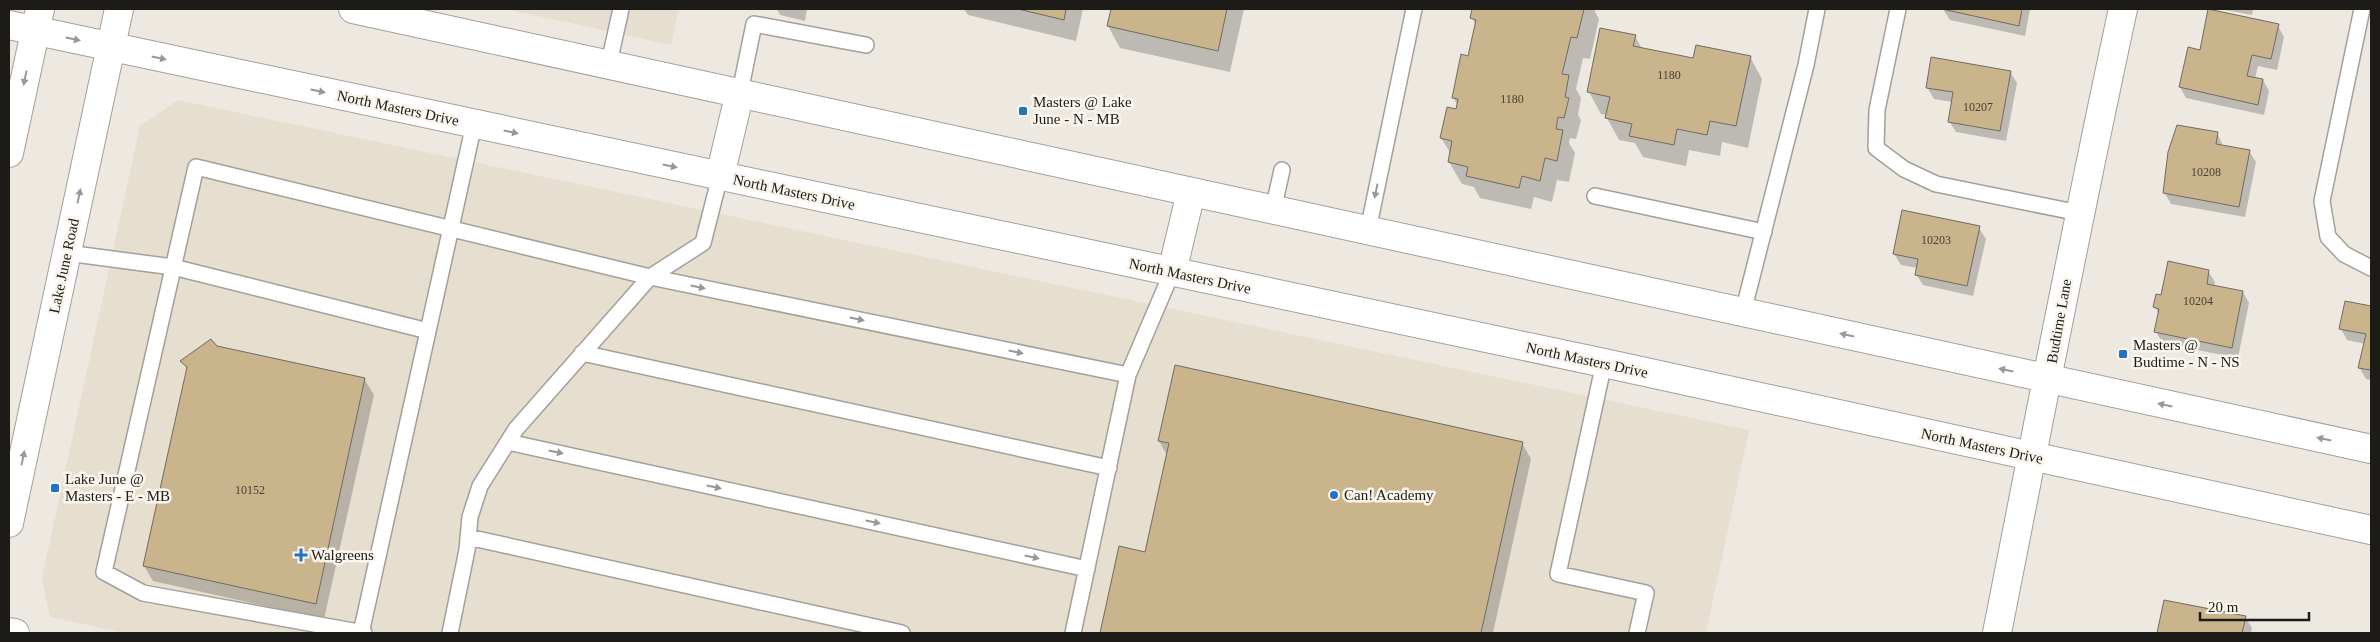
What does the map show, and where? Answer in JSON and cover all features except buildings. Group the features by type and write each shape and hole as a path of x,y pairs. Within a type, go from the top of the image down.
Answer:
{"main road":[{"name":"Lake June Road","path":"9,522 119,9"},
{"path":"353,9 2371,449"},
{"name":"Budtime Lane","path":"1997,633 2048,380 2079,213 2123,9"},
{"name":"North Masters Drive","path":"9,25 38,20 111,48 1604,363 2371,530"},
{"path":"9,152 38,20"},
{"path":"720,176 740,92"},
{"path":"1172,272 1191,192"},
{"path":"9,632 16,633"}],"lane":[{"path":"609,64 621,9"},
{"path":"1368,230 1414,9"},
{"path":"1743,312 1806,65 1817,9"},
{"path":"1898,9 1877,110 1876,148 1904,169 1936,184 2079,213"},
{"path":"2362,9 2322,201 2328,237 2344,254 2371,268"},
{"path":"740,92 754,24 866,45"},
{"path":"474,124 452,227 428,330 363,633 143,593 104,572 196,167 452,227 650,277 1128,375"},
{"path":"1274,210 1282,170"},
{"path":"450,633 470,517 480,486 516,429 650,277 703,243 720,176"},
{"path":"1595,196 1764,232"},
{"path":"67,253 173,267 428,330"},
{"path":"1074,633 1128,375 1172,272"},
{"path":"582,353 1109,468"},
{"path":"1604,363 1558,574 1646,593 1637,633"},
{"path":"508,442 1087,569"},
{"path":"468,537 902,633"}],"shaded area":[{"path":"506,9 679,9 671,45"},
{"path":"178,100 1749,430 1706,633 125,633 50,617 42,578 140,126"}],"place":[{"name":"Masters @ Lake June - N - MB","path":"1023,111"},
{"name":"Masters @ Budtime - N - NS","path":"2123,354"},
{"name":"Lake June @ Masters - E - MB","path":"55,488"},
{"name":"Can! Academy","path":"1334,495"},
{"name":"Walgreens","path":"301,555"}]}
